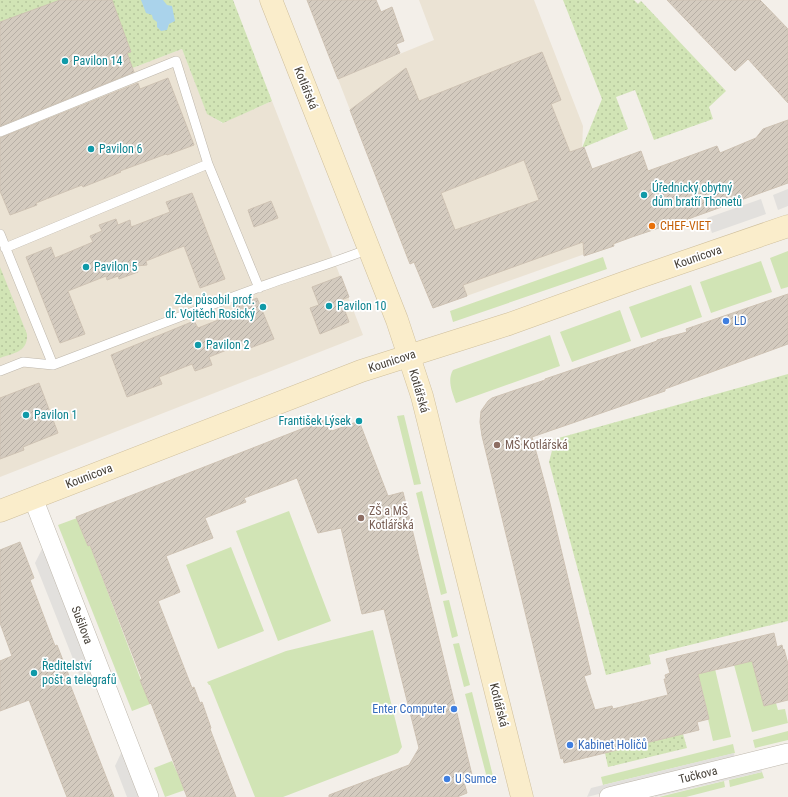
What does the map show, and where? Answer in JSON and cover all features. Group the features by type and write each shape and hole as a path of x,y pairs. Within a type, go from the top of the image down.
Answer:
{"street":[{"name":"Kotlářská","path":"271,0 397,320 422,396 522,797"},
{"name":"Kounicova","path":"0,511 362,371 509,324 788,226"},
{"name":"Sušilova","path":"33,498 149,797"},
{"name":"Tučkova","path":"609,797 788,753"}],"lane":[{"path":"0,132 176,61 208,164 259,288"},
{"path":"5,248 208,164"},
{"path":"0,234 53,365"},
{"path":"0,371 23,362 53,365 259,288 314,268 339,261 369,249"}],"shaded area":[{"path":"419,0 534,0 583,126 582,148 615,244 614,246 582,255 433,308 414,263 410,264 338,79 434,40"},
{"path":"182,49 207,113 222,123 272,101 363,335 0,477 0,119"},
{"path":"788,189 788,206 778,210 773,195"},
{"path":"761,199 766,214 712,233 707,218"},
{"path":"44,545 93,671 83,684 35,563"},
{"path":"123,749 142,797 127,797 115,766"},
{"path":"734,753 735,760 587,797 591,788"},
{"path":"761,766 762,772 655,797 654,791"}],"green space":[{"path":"0,0 233,0 272,101 223,123 207,114 182,49 0,119"},
{"path":"563,0 634,0 638,4 641,1 726,91 709,107 713,119 654,140 635,90 616,97 628,129 582,148 602,99"},
{"path":"788,251 788,287 781,289 770,258"},
{"path":"603,257 607,269 453,322 450,311"},
{"path":"761,261 772,292 711,313 700,282"},
{"path":"0,267 27,334 27,340 23,348 19,351 0,358"},
{"path":"691,285 702,317 641,338 629,307"},
{"path":"620,310 631,341 572,362 560,332"},
{"path":"550,335 560,366 456,403 450,382 453,370"},
{"path":"788,374 788,621 649,655 651,664 606,675 549,462 555,439"},
{"path":"404,415 421,484 414,485 397,416"},
{"path":"422,491 447,593 441,595 416,493"},
{"path":"289,511 331,621 278,641 236,531"},
{"path":"77,518 88,546 90,545 150,704 132,711 58,525"},
{"path":"231,547 264,631 218,649 186,565"},
{"path":"449,600 458,636 452,638 443,601"},
{"path":"373,630 402,747 398,753 283,797 255,797 210,685 207,682 286,651"},
{"path":"459,643 470,685 464,687 453,644"},
{"path":"752,661 776,703 778,710 785,709 788,723 752,732 734,665"},
{"path":"715,669 731,737 713,741 698,674"},
{"path":"472,692 493,776 487,778 465,694"},
{"path":"788,731 788,740 755,748 753,740"},
{"path":"683,734 687,748 608,767 605,753"},
{"path":"733,744 735,753 603,785 601,777"},
{"path":"172,761 185,790 165,797 154,768"},
{"path":"762,772 764,778 730,787 729,780"},
{"path":"724,781 725,787 686,797 659,797"}],"water":[{"path":"141,0 163,0 167,5 172,6 175,21 169,24 167,30 161,31 157,27 157,22 153,19 152,15 146,13"}],"building":[{"name":"Pavilon 14","path":"60,0 112,0 131,52 127,53 134,72 0,126 0,22"},
{"path":"307,0 376,0 381,12 392,7 404,41 396,44 400,53 338,79"},
{"path":"667,0 760,0 788,29 788,103 748,59 735,71"},
{"path":"542,52 561,100 551,104 570,152 584,147 592,169 641,151 648,171 717,146 720,153 756,138 763,129 788,120 788,183 666,227 665,226 632,237 613,244 614,246 584,256 583,242 463,285 467,296 433,308 414,262 410,264 350,110 406,68 419,101","holes":["524,160 539,200 455,230 441,193"]},
{"name":"Pavilon 6","path":"168,78 194,145 120,171 121,172 83,187 82,185 10,215 0,191 0,138 138,83 140,89"},
{"name":"Pavilon 5","path":"192,193 225,279 200,288 184,246 146,261 147,265 136,266 138,272 119,279 118,276 107,280 106,276 68,291 85,334 60,343 26,257 51,247 55,258 93,242 90,236 102,231 99,225 116,219 118,225 130,220 131,227 170,212 166,202"},
{"path":"271,201 278,218 254,227 248,210"},
{"name":"Pavilon 10","path":"341,276 349,297 341,300 349,322 320,334 310,308 319,305 312,287"},
{"path":"788,294 788,344 665,389 665,391 532,437 548,495 591,674 584,676 595,710 612,706 613,709 668,695 664,679 666,679 665,675 670,673 666,659 774,633 777,647 782,645 788,664 788,700 764,706 752,661 698,674 709,719 697,722 699,730 564,763 563,758 561,759 482,436 480,422 481,411 492,398 657,340 687,332 686,329"},
{"name":"Pavilon 2","path":"257,298 274,339 250,348 247,342 209,357 212,365 195,371 192,364 159,377 162,384 127,397 111,355 194,321 198,328 236,313 234,307"},
{"name":"Pavilon 1","path":"39,383 58,433 23,447 24,450 0,459 0,398"},
{"path":"327,419 332,431 359,421 388,496 403,492 473,779 464,782 467,793 457,797 329,797 329,795 409,765 419,748 384,609 362,614 341,528 318,533 297,478 244,498 246,502 205,518 213,538 166,556 180,592 158,601 192,688 194,687 200,703 202,702 211,728 210,729 236,797 187,797 151,703 150,704 140,680 142,679 90,545 88,546 76,517"},
{"name":"Ředitelství pošt a telegrafů","path":"20,542 34,578 30,580 55,646 57,645 71,681 69,682 114,797 67,797 29,700 0,711 0,661 12,656 0,623 0,550"}],"place":[{"name":"Pavilon 14","path":"65,61"},
{"name":"Pavilon 6","path":"91,149"},
{"name":"Úřednický obytný dům bratří Thonetů","path":"644,195"},
{"name":"CHEF-VIET","path":"652,226"},
{"name":"Pavilon 5","path":"86,267"},
{"name":"Pavilon 10","path":"329,306"},
{"name":"Zde působil prof. dr. Vojtěch Rosický","path":"263,307"},
{"name":"LD","path":"726,321"},
{"name":"Pavilon 2","path":"198,345"},
{"name":"Pavilon 1","path":"26,415"},
{"name":"František Lýsek","path":"359,421"},
{"name":"MŠ Kotlářská","path":"497,445"},
{"name":"ZŠ a MŠ Kotlářská","path":"361,518"},
{"name":"Ředitelství pošt a telegrafů","path":"34,673"},
{"name":"Enter Computer","path":"454,709"},
{"name":"Kabinet Holičů","path":"570,745"},
{"name":"U Sumce","path":"447,779"}]}
